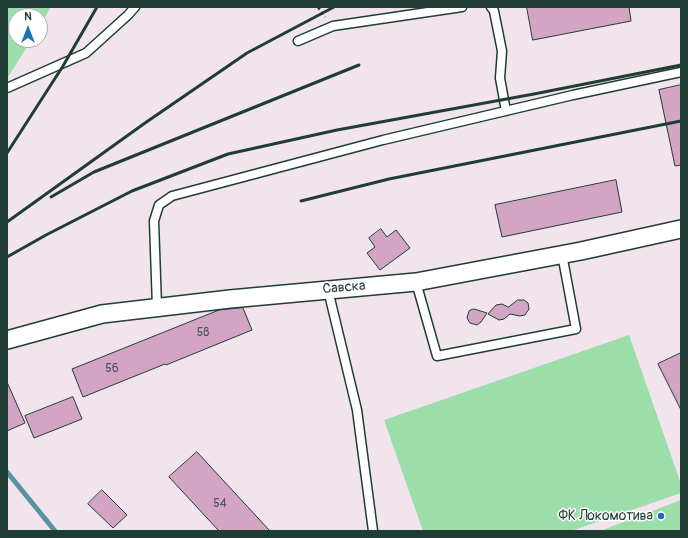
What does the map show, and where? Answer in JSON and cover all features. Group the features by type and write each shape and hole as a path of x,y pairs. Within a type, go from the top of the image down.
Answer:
{"street":[{"name":"Савска","path":"7,340 102,314 230,299 416,282 681,229"}],"lane":[{"path":"7,88 86,53 136,7"},
{"path":"298,41 333,26 462,7"},
{"path":"491,7 494,11 502,51 500,78 506,111"},
{"path":"157,307 154,221 160,205 172,196 383,140 573,95 681,72"},
{"path":"416,282 437,356 576,329 562,254"},
{"path":"328,290 357,410 373,531"}],"green space":[{"path":"7,7 51,7 48,12 48,8 8,8 8,48 26,48 7,79"},
{"path":"629,335 681,484 681,493 571,531 423,531 384,420"},
{"name":"ФК Локомотива","path":"681,500 681,531 600,531"}],"building":[{"path":"527,7 629,7 631,21 533,40"},
{"path":"681,85 681,165 675,166 659,90"},
{"path":"616,180 622,212 502,237 495,205"},
{"path":"381,229 387,237 396,230 410,248 380,270 367,253 375,247 369,238"},
{"path":"518,300 524,300 528,303 529,309 525,315 520,316 510,314 504,319 499,320 488,314 496,305 502,304 508,307"},
{"path":"243,308 252,330 83,397 72,369 219,310"},
{"path":"474,309 487,313 477,325 470,323 467,318 469,311"},
{"path":"681,353 681,410 658,364"},
{"path":"7,382 25,423 7,431"},
{"path":"73,397 82,419 34,438 25,416"},
{"path":"197,452 270,531 219,531 169,477"},
{"path":"102,490 127,515 113,528 88,504"}],"waterway":[{"path":"7,472 55,531"}],"railway":[{"path":"7,153 63,66 97,7"},
{"path":"7,222 145,123 247,53 334,7"},
{"path":"51,197 94,172 359,65"},
{"path":"7,257 46,235 132,191 228,154 337,130 534,94 681,65"},
{"path":"301,201 389,179 681,121"}],"place":[{"name":"ФК Локомотива","path":"661,516"}]}
